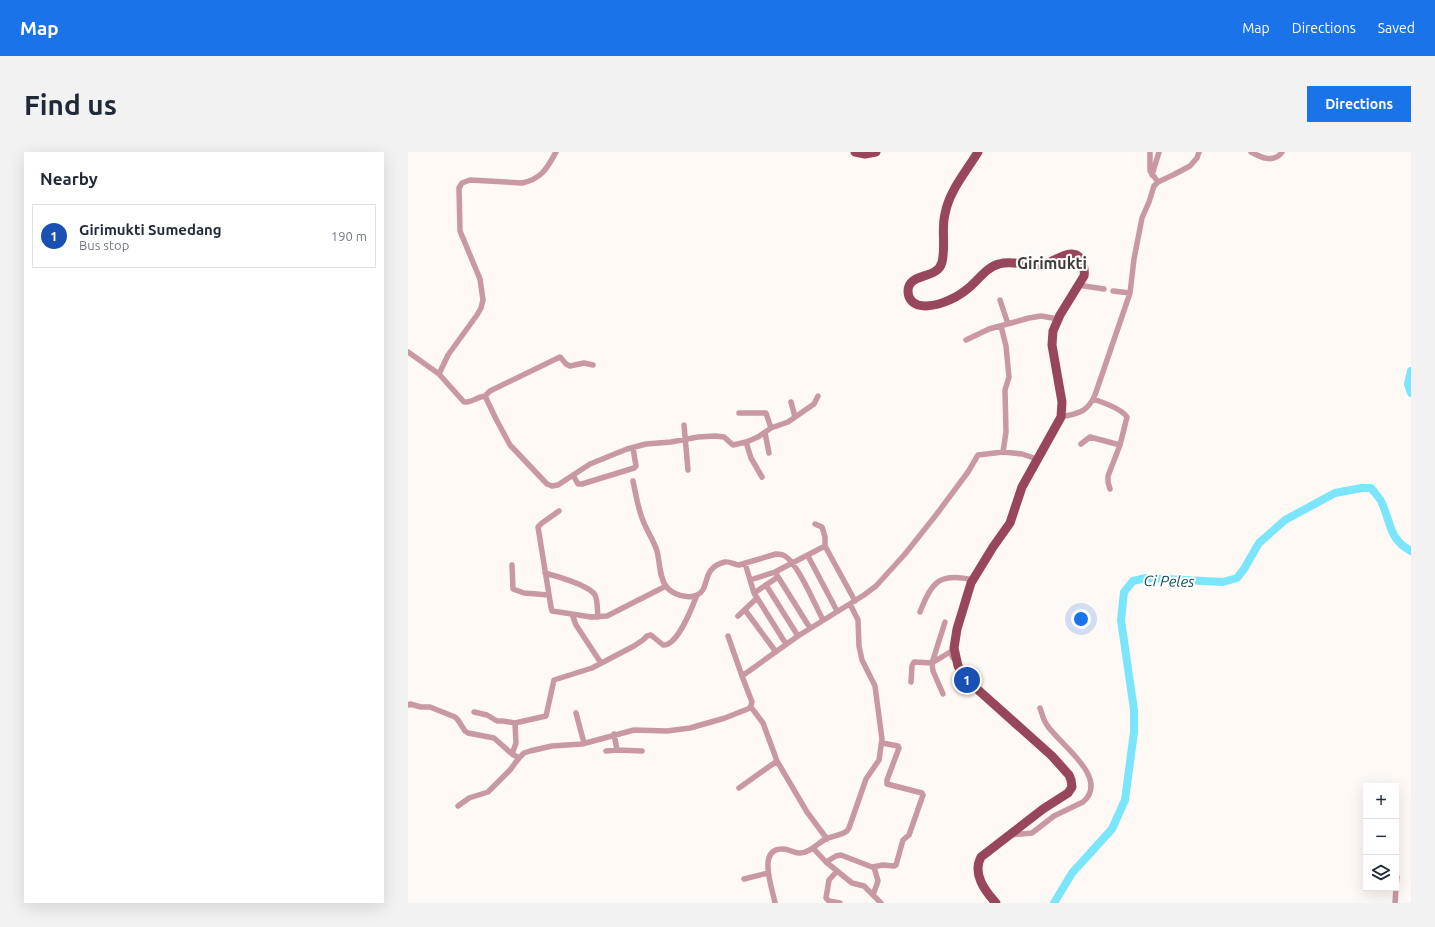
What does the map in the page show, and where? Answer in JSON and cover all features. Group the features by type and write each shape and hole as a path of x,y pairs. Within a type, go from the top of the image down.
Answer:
{"main road":[{"path":"855,152 865,154 876,152"},
{"path":"978,152 958,184 946,210 943,258 941,266 935,272 910,283 908,291 910,299 914,304 923,306 942,302 957,296 994,265 1008,263 1041,265 1069,254 1075,255 1079,258 1084,269 1084,274 1058,319 1053,331 1052,340 1062,402 1061,417 1021,489 1010,523 973,580 956,635 954,648 960,671 968,680 1048,752 1064,769 1071,780 1072,787 1068,793 1043,809 980,857 978,862 982,886 996,903"}],"street":[{"path":"438,374 448,355 477,315 483,300 480,279 460,231 459,192 461,186 464,181 470,180 522,183 529,181 544,172 556,152"},
{"path":"1150,152 1149,168 1152,175 1158,182"},
{"path":"1152,175 1159,152"},
{"path":"1061,417 1087,408 1093,399 1130,293 1134,260 1142,218 1154,186 1158,182 1193,163 1199,152"},
{"path":"1250,152 1269,159 1277,157 1282,152"},
{"path":"1078,285 1104,289"},
{"path":"1114,291 1130,293"},
{"path":"1000,300 1009,377 1005,390 1006,428 1003,452"},
{"path":"966,340 989,329 1041,316 1058,319"},
{"path":"408,352 438,374 464,402 480,396 485,396 490,391 560,357 570,366 584,363 592,365"},
{"path":"485,396 510,445 547,484 555,486 600,459 652,443 716,436 724,437 733,445 746,442 795,417 814,404 818,396"},
{"path":"1093,399 1107,404 1127,416 1120,445 1108,476 1110,489"},
{"path":"791,402 795,417"},
{"path":"739,412 766,413 771,428"},
{"path":"684,425 688,470"},
{"path":"765,433 769,453"},
{"path":"1081,444 1090,437 1120,445"},
{"path":"746,442 751,458 762,477"},
{"path":"572,475 578,484 582,484 634,468 637,462 633,448"},
{"path":"742,676 786,644 876,586 905,554 968,472 976,456 981,454 1003,452 1022,454 1037,459"},
{"path":"633,481 644,522 657,550 660,569 666,586 683,596 688,597 697,595"},
{"path":"560,511 542,522 538,528 552,611 598,617 615,613 666,586"},
{"path":"775,903 768,873 768,861 772,853 775,850 783,848 799,853 813,848 827,839 844,833 849,828 866,779 879,760 882,743 875,686 862,660 859,646 858,620 852,602 825,546 825,534 820,525 815,524"},
{"path":"738,616 745,610 756,595 777,575 825,546"},
{"path":"474,712 487,715 497,721 515,723 546,716 554,680 582,672 634,646 647,636 651,635 666,646 672,642 686,620 697,595 704,587 711,569 715,565 728,562 737,566 776,554 785,556 793,564 823,620"},
{"path":"808,556 837,611"},
{"path":"745,563 756,595 786,644"},
{"path":"512,565 513,589 524,593 549,595"},
{"path":"545,573 574,582 592,591 595,596 598,617"},
{"path":"750,580 777,575"},
{"path":"777,575 810,628"},
{"path":"920,612 930,590 940,580 955,576 973,580"},
{"path":"766,585 798,636"},
{"path":"745,610 776,652"},
{"path":"572,614 576,625 601,663"},
{"path":"942,694 933,671 932,663 945,622"},
{"path":"728,636 752,702 751,707 763,723 777,761 807,812 827,839"},
{"path":"912,682 913,664 917,662 932,663 949,652 956,660"},
{"path":"408,705 430,707 454,717 468,733 494,738 512,754 519,758"},
{"path":"458,806 469,798 488,792 510,770 524,753 552,746 584,743 634,730 667,731 690,728 725,718 751,707"},
{"path":"1010,835 1032,832 1054,816 1086,800 1090,792 1090,779 1086,770 1047,726 1040,708"},
{"path":"576,713 584,743"},
{"path":"512,754 516,743 515,723"},
{"path":"614,734 617,750"},
{"path":"826,862 836,856 841,855 874,867 883,865 896,866 903,840 909,835 923,795 922,792 887,784 887,780 899,748 898,746 882,743"},
{"path":"606,751 642,751"},
{"path":"739,788 777,761"},
{"path":"813,848 837,871 852,883 864,886 881,903"},
{"path":"873,895 878,881 874,867"},
{"path":"837,871 829,880 826,898 829,901 840,903"},
{"path":"744,879 768,873"},
{"path":"1395,903 1396,891"}],"waterway":[{"name":"Ci Peles","path":"1411,371 1408,384 1411,393"},
{"name":"Ci Peles","path":"1054,903 1072,873 1112,829 1125,800 1134,732 1134,710 1121,620 1124,592 1133,581 1146,578 1223,582 1237,578 1259,543 1285,520 1335,493 1362,488 1371,488 1381,501 1394,535 1398,541 1411,551"}],"place":[{"name":"Girimukti Sumedang","path":"967,680"}],"district":[{"name":"Girimukti","path":"1052,263"}]}
